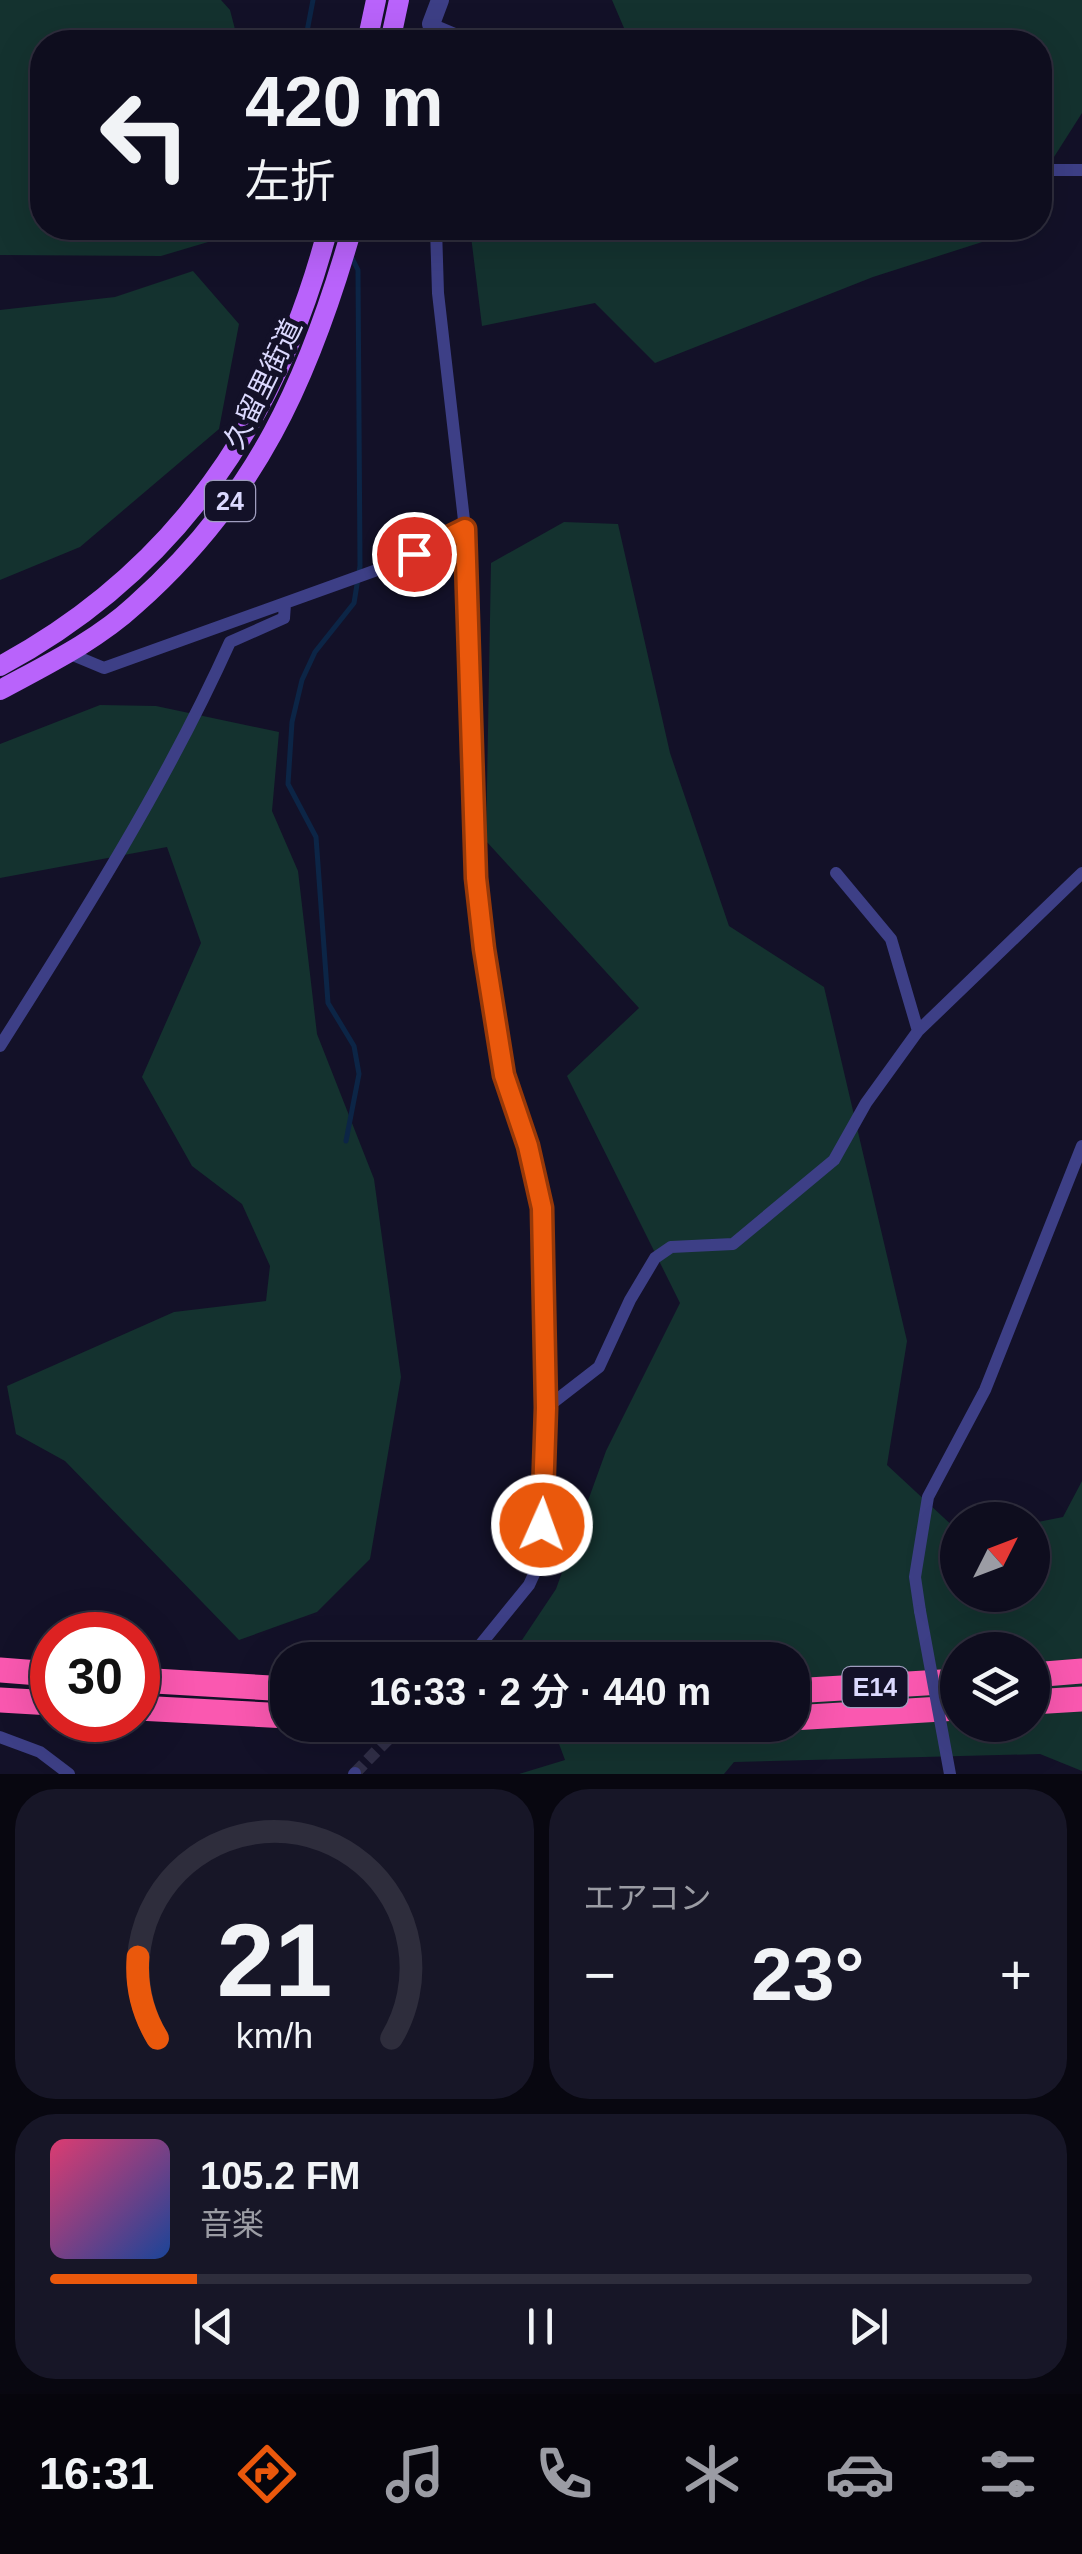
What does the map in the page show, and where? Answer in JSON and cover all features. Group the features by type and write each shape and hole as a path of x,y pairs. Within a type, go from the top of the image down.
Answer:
{"highway":[{"path":"0,1670 30,1672"},
{"path":"1050,1674 1082,1671"},
{"path":"160,1681 270,1689"},
{"name":"E14","path":"810,1690 940,1682"},
{"path":"1050,1701 1082,1698"},
{"path":"0,1700 30,1702"},
{"path":"160,1709 270,1715"},
{"name":"E14","path":"810,1717 940,1709"}],"main road":[{"path":"370,30 376,0"},
{"path":"393,30 399,0"},
{"name":"久留里街道","path":"0,666 51,638 113,590 155,552 232,458 290,346 324,240"},
{"name":"久留里街道","path":"0,690 68,654 133,608 174,567 252,470 311,358 348,240"}],"street":[{"path":"432,30 440,0"},
{"path":"1052,170 1082,170"},
{"path":"436,240 438,293 465,529 476,878 504,1075 528,1146 542,1208 546,1408 540,1561 529,1585 483,1642"},
{"path":"68,654 104,668 388,566 465,529"},
{"path":"0,1046 114,867 201,706 230,642 284,618 284,604"},
{"path":"836,872 890,939 918,1031"},
{"path":"546,1408 599,1367 630,1300 655,1258 671,1247 733,1244 834,1160 866,1103 918,1031 1082,872"},
{"path":"950,1774 915,1576 928,1497 986,1390 1082,1146"},
{"path":"0,1737 40,1752 68,1774"}],"green space":[{"path":"0,0 221,0 230,10 235,30 30,30 30,240 215,240 161,256 0,255"},
{"path":"612,0 1082,0 1082,113 1052,160 1052,30 625,30"},
{"path":"471,240 988,240 873,277 655,363 595,303 482,326"},
{"path":"193,271 239,324 219,429 80,547 0,580 0,310 115,297"},
{"path":"564,522 618,524 670,753 729,926 824,987 907,1341 887,1465 940,1514 940,1612 1050,1612 1050,1520 1063,1517 1082,1481 1082,1771 1040,1754 734,1762 724,1774 519,1774 565,1760 558,1742 810,1742 810,1642 523,1642 556,1589 606,1451 680,1303 567,1076 639,1008 486,841 491,563"},
{"path":"100,705 156,706 279,732 272,811 298,871 317,1034 374,1179 401,1377 370,1559 317,1612 239,1640 65,1461 16,1434 7,1386 174,1312 266,1301 270,1266 242,1204 192,1166 142,1077 201,943 167,847 0,878 0,744"}],"waterway":[{"path":"307,30 313,0"},
{"path":"346,1141 359,1074 354,1046 328,1003 316,837 288,784 292,722 302,680 315,652 354,603 360,566 358,270 351,256"}],"tunnel":[{"path":"355,1773 385,1742"}],"route":[{"path":"414,554 465,529 476,878 488,985 504,1075 528,1146 542,1208 546,1408 542,1525"}]}
